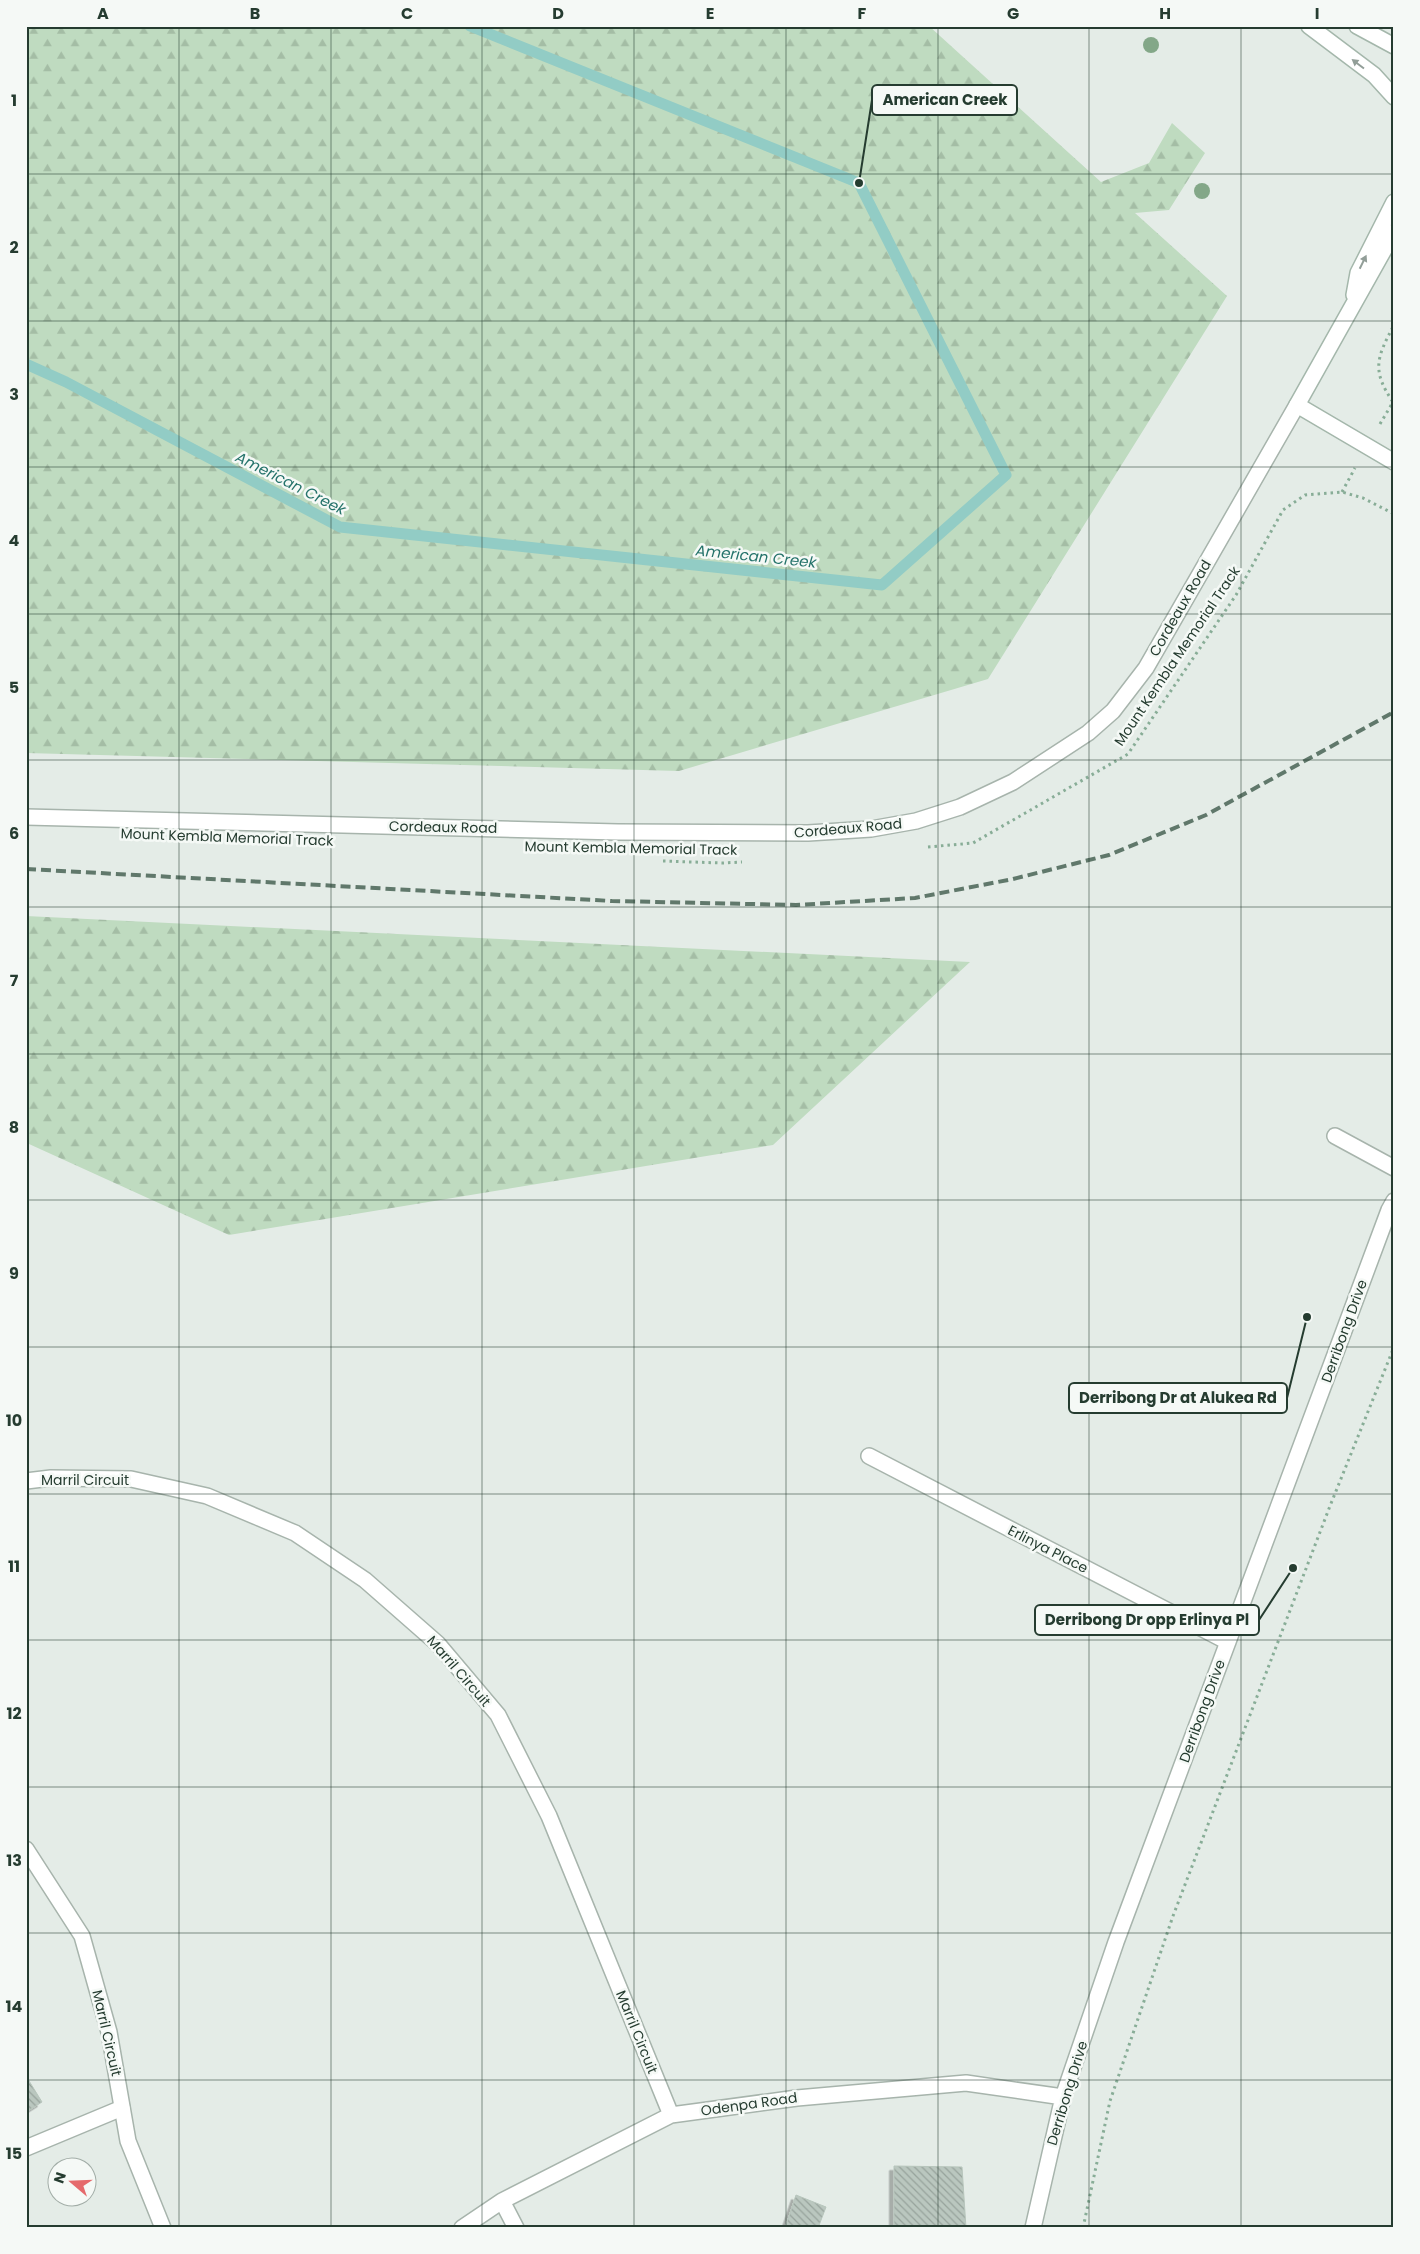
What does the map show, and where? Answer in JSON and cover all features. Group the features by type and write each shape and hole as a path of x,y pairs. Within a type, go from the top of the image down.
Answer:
{"street":[{"path":"1309,26 1374,75 1394,97"},
{"path":"1356,26 1394,46"},
{"path":"1351,309 1358,273 1394,202"},
{"name":"Cordeaux Road","path":"26,817 618,832 808,833 871,829 907,823 960,807 1013,782 1088,733 1113,711 1146,668 1394,232"},
{"path":"1297,405 1394,462"},
{"path":"1335,1136 1394,1168"},
{"name":"Derribong Drive","path":"1033,2228 1063,2097 1116,1942 1389,1210 1394,1201"},
{"name":"Erlinya Place","path":"869,1456 1228,1642"},
{"name":"Marril Circuit","path":"26,1481 51,1478 131,1479 207,1496 295,1533 365,1580 438,1644 498,1715 549,1816 671,2115"},
{"name":"Marril Circuit","path":"26,1849 82,1936 109,2032 128,2141 162,2228"},
{"name":"Odenpa Road","path":"462,2228 502,2201 671,2115 797,2098 966,2083 1063,2097"},
{"path":"26,2148 122,2108"},
{"path":"502,2201 516,2228"}],"path":[{"path":"1392,402 1381,384 1378,368 1382,346 1394,325"},
{"name":"Mount Kembla Memorial Track","path":"925,847 973,844 1128,754 1236,594 1283,510 1305,495 1342,492 1363,498 1394,514"},
{"name":"Mount Kembla Memorial Track","path":"662,861 722,863 751,861"},
{"path":"1083,2228 1110,2101 1172,1916 1330,1506 1394,1347"}],"green space":[{"path":"26,26 929,26 1101,182 1149,163 1172,123 1205,153 1169,210 1135,213 1227,296 988,679 679,771 26,753"},
{"path":"26,916 970,962 773,1145 229,1235 29,1144 26,1145"}],"building":[{"path":"26,2076 42,2102 26,2112"},
{"path":"894,2166 962,2167 966,2228 894,2228"},
{"path":"796,2195 826,2207 818,2228 785,2228"}],"waterway":[{"name":"American Creek","path":"26,364 66,382 340,527 882,585 1006,475 859,183 470,26"}],"railway":[{"path":"26,869 612,901 796,905 915,898 1013,879 1109,855 1206,815 1394,712"}],"place":[{"name":"American Creek","path":"859,183"},
{"name":"Derribong Dr at Alukea Rd","path":"1307,1317"},
{"name":"Derribong Dr opp Erlinya Pl","path":"1293,1568"}]}
